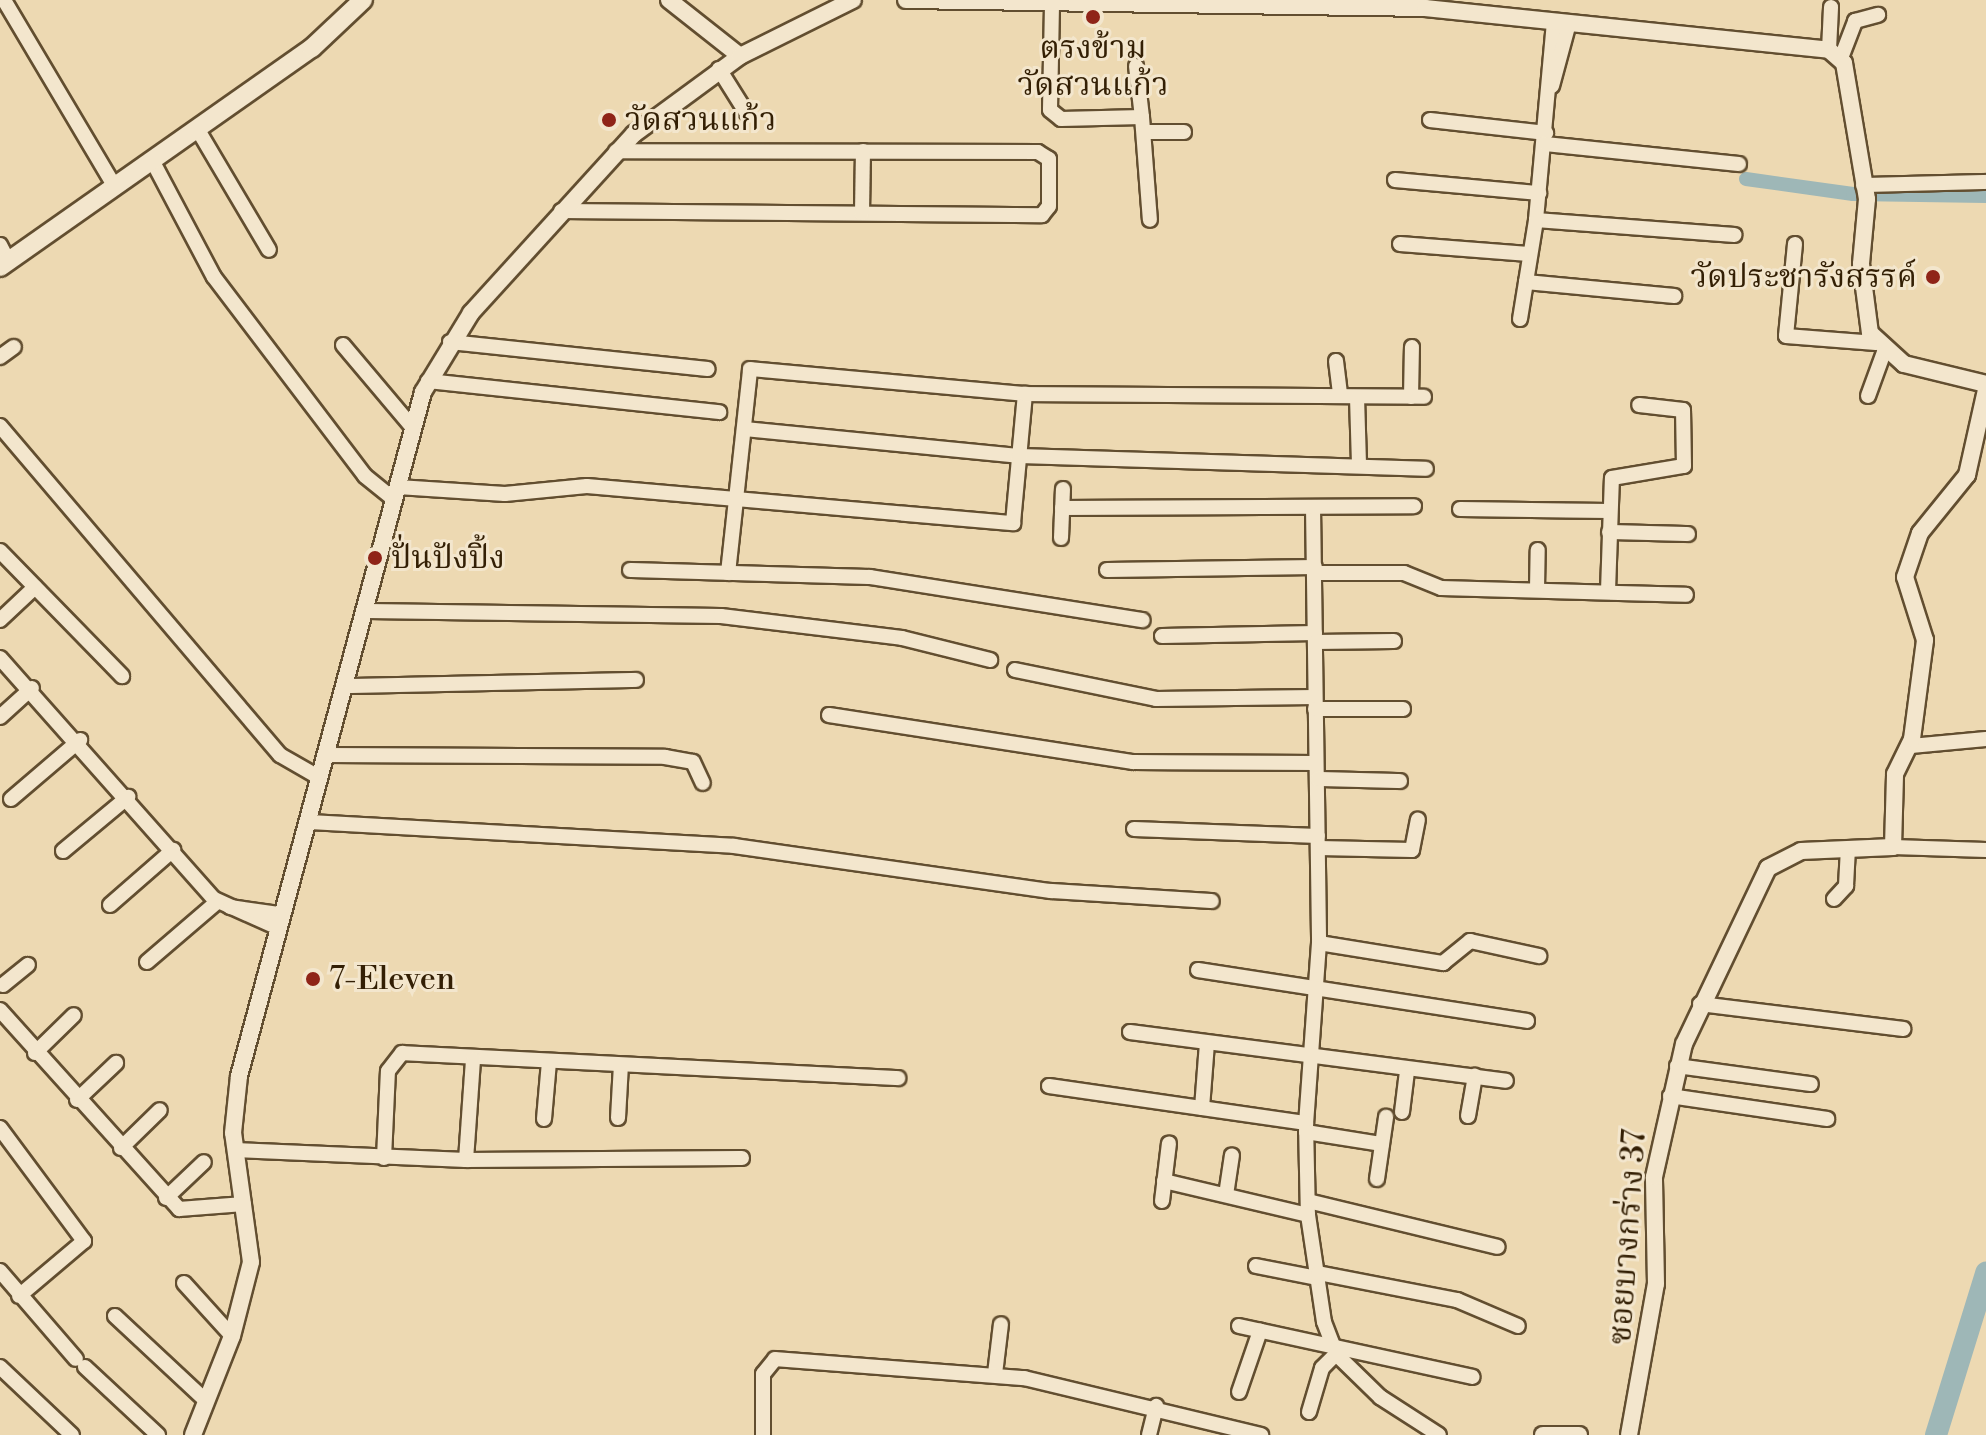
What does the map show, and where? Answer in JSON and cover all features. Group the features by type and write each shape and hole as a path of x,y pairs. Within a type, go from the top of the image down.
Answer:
{"main road":[{"path":"3,258 198,130 312,48 363,0"}],"street":[{"path":"4,0 115,187"},
{"path":"669,0 740,56"},
{"path":"193,1435 232,1336 251,1262 235,1150 235,1101 278,921 368,611 412,427 428,381 450,342 616,151 719,69 853,0"},
{"path":"906,0 1052,5 1398,7 1562,22 1835,54"},
{"path":"1052,5 1053,114 1184,132"},
{"path":"1831,7 1835,54 1865,190 1864,317 1880,347 1868,396"},
{"path":"1835,54 1855,21 1878,15"},
{"path":"1520,319 1562,22"},
{"path":"1136,66 1150,220"},
{"path":"719,69 746,112"},
{"path":"1430,120 1545,139 1739,164"},
{"path":"198,130 269,250"},
{"path":"561,211 1042,215 1049,206 1044,154 616,151"},
{"path":"862,213 863,151"},
{"path":"153,162 214,277 365,476 396,493 505,494 587,486 1013,523 1025,394"},
{"path":"1395,180 1539,193"},
{"path":"1865,190 1986,182"},
{"path":"1536,220 1734,235"},
{"path":"1400,244 1529,254"},
{"path":"1795,244 1786,336 1880,347 1986,387 1967,475 1920,533 1905,577 1925,640 1911,746 1895,774 1893,847 1986,850"},
{"path":"1526,282 1674,296"},
{"path":"450,342 708,369"},
{"path":"343,345 412,427"},
{"path":"0,357 14,347"},
{"path":"728,573 750,369 1025,394 1418,397 1412,347"},
{"path":"1336,361 1340,396"},
{"path":"428,381 719,412"},
{"path":"1357,397 1359,466"},
{"path":"1608,591 1610,511 1617,474 1684,466 1683,410 1639,405"},
{"path":"0,426 280,755 320,778"},
{"path":"744,429 1019,456 1426,469"},
{"path":"1061,538 1063,489"},
{"path":"1062,508 1414,506"},
{"path":"1313,507 1319,943 1306,1128 1308,1208 1318,1276 1335,1351 1380,1397 1439,1435"},
{"path":"1460,509 1610,511"},
{"path":"1609,532 1688,534"},
{"path":"1537,589 1538,550"},
{"path":"0,551 122,676"},
{"path":"630,570 870,577 1143,620"},
{"path":"1107,570 1404,573 1441,588 1686,595"},
{"path":"0,620 35,587"},
{"path":"368,611 721,616 902,638 990,660"},
{"path":"1162,636 1394,641"},
{"path":"0,658 80,740 173,850 224,904 278,921"},
{"path":"1015,670 1156,699 1315,703 1403,709"},
{"path":"347,686 636,680"},
{"path":"0,717 32,688"},
{"path":"829,715 1133,762 1316,763"},
{"path":"1911,746 1986,739"},
{"path":"11,799 80,740"},
{"path":"327,755 665,757 693,762 703,783"},
{"path":"1318,779 1400,781"},
{"path":"63,851 128,797"},
{"path":"1134,829 1412,850 1418,820"},
{"path":"308,822 748,847 1051,891 1212,901"},
{"name":"ซอยบางกร่าง 37","path":"1629,1435 1654,1298 1654,1177 1677,1066 1700,1004 1768,868 1801,851 1893,847"},
{"path":"110,905 173,850"},
{"path":"1834,899 1846,886 1848,851"},
{"path":"147,962 224,904"},
{"path":"1319,943 1443,963 1470,941 1539,956"},
{"path":"1,985 28,965"},
{"path":"1198,970 1527,1021"},
{"path":"1700,1004 1903,1029"},
{"path":"0,1010 166,1198 186,1212 244,1204"},
{"path":"35,1053 74,1015"},
{"path":"1130,1032 1407,1074 1430,1067 1506,1081"},
{"path":"1202,1108 1207,1043"},
{"path":"384,1158 390,1061 410,1053 473,1059 898,1078"},
{"path":"466,1160 473,1059"},
{"path":"544,1119 549,1062"},
{"path":"77,1100 116,1063"},
{"path":"618,1118 621,1065"},
{"path":"1677,1066 1811,1084"},
{"path":"1402,1112 1407,1074"},
{"path":"1468,1116 1475,1076"},
{"path":"1049,1086 1202,1108 1382,1144"},
{"path":"1670,1096 1827,1119"},
{"path":"121,1148 160,1110"},
{"path":"1377,1179 1386,1117"},
{"path":"0,1128 84,1241 19,1296"},
{"path":"1162,1201 1169,1143"},
{"path":"235,1150 466,1160 742,1158"},
{"path":"1226,1195 1232,1155"},
{"path":"166,1198 204,1162"},
{"path":"1164,1181 1498,1247"},
{"path":"1256,1266 1457,1300 1518,1326"},
{"path":"0,1271 80,1363 158,1435"},
{"path":"184,1283 232,1336"},
{"path":"115,1316 206,1401"},
{"path":"995,1374 1001,1324"},
{"path":"1239,1326 1335,1351 1472,1377"},
{"path":"1239,1392 1260,1331"},
{"path":"1309,1412 1322,1368 1335,1351"},
{"path":"763,1435 763,1374 775,1359 995,1374 1156,1406 1261,1435"},
{"path":"0,1367 72,1435"},
{"path":"1149,1435 1156,1406"},
{"path":"1543,1435 1579,1435"}],"waterway":[{"path":"1746,179 1853,194 1986,196"},
{"path":"1936,1435 1986,1273"}],"place":[{"name":"ตรงข้าม วัดสวนแก้ว","path":"1093,17"},
{"name":"วัดสวนแก้ว","path":"609,120"},
{"name":"วัดประชารังสรรค์","path":"1933,277"},
{"name":"ปั่นปังปิ้ง","path":"375,558"},
{"name":"7-Eleven","path":"313,979"}]}
